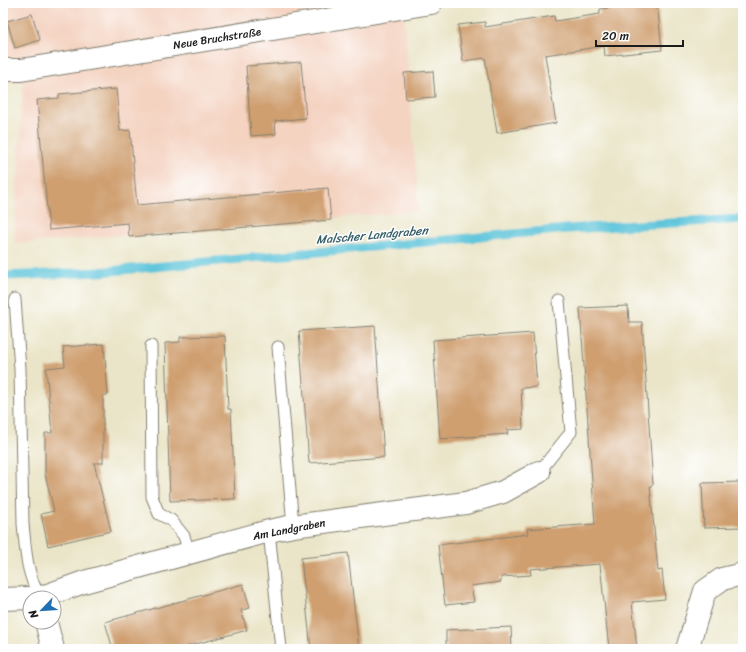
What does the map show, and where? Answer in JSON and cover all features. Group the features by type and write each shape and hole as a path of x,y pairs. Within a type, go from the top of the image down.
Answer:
{"street":[{"name":"Neue Bruchstraße","path":"3,70 21,70 431,3"},
{"name":"Am Landgraben","path":"62,590 84,582 269,531 293,526 466,503 503,492 540,472"},
{"path":"687,649 705,591 722,580 743,574"},
{"path":"3,599 22,598"},
{"path":"48,630 53,649"}],"lane":[{"path":"15,299 20,369 23,524 29,572 37,590"},
{"path":"540,472 571,432 559,301"},
{"path":"151,346 152,497 159,514 171,520 184,536 189,553"},
{"path":"278,347 293,526"},
{"path":"269,531 281,649"}],"shaded area":[{"path":"3,3 403,3 419,211 14,244 23,82 3,82"}],"building":[{"path":"657,3 662,50 605,56 604,46 545,55 556,123 497,133 485,58 463,61 458,25 485,22 485,27 554,16 555,21 600,14 600,9 611,8 611,5"},
{"path":"32,14 40,40 15,48 7,21"},
{"path":"301,62 306,118 275,121 276,134 251,136 246,66"},
{"path":"433,71 435,97 406,99 404,73"},
{"path":"116,89 120,131 130,130 137,205 328,188 331,220 129,237 128,223 49,230 37,100 59,98 59,94"},
{"path":"628,306 629,322 642,322 653,485 650,486 658,571 662,570 665,599 632,602 637,649 609,649 600,564 530,569 531,575 501,577 501,582 471,586 474,602 445,605 438,545 528,534 527,529 595,524 580,308"},
{"path":"375,326 384,457 309,463 299,331"},
{"path":"533,333 537,387 521,388 523,429 507,430 508,434 440,439 433,340"},
{"path":"225,336 228,409 231,409 235,499 170,501 165,343 180,342 180,337"},
{"path":"104,344 108,395 103,395 103,463 94,463 111,531 48,546 41,514 54,511 45,474 45,433 52,433 46,368 65,366 63,347"},
{"path":"743,482 743,527 704,528 702,483"},
{"path":"348,553 359,649 311,649 301,558"},
{"path":"243,584 250,608 241,610 247,630 178,649 113,649 105,622"},
{"path":"511,627 512,649 446,649 446,630"}],"waterway":[{"name":"Malscher Landgraben","path":"3,276 99,272 567,229 743,219"}]}
